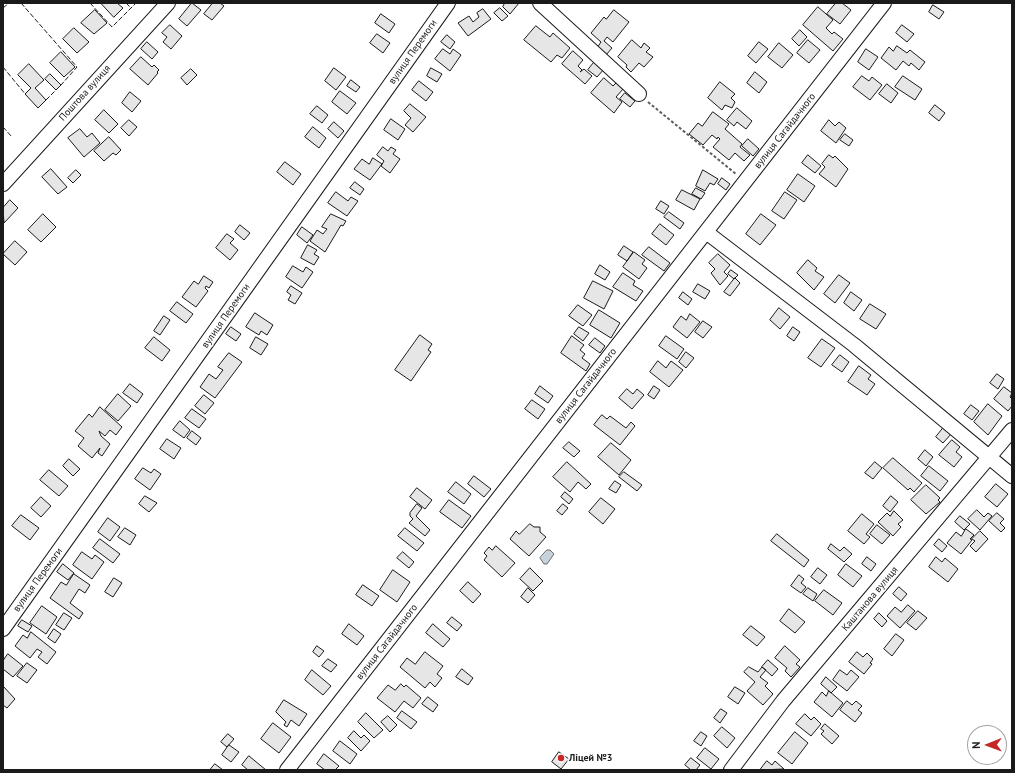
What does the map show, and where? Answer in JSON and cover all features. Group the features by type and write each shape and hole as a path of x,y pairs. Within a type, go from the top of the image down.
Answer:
{"street":[{"name":"Поштова вулиця","path":"3,184 168,3"},
{"name":"вулиця Перемоги","path":"3,629 448,3"},
{"path":"540,3 640,94"},
{"name":"вулиця Сагайдачного","path":"287,770 884,3"},
{"path":"706,232 854,345 990,456 1012,476"},
{"name":"Каштанова вулиця","path":"731,770 783,701 1012,430"}],"path":[{"path":"640,94 746,182"}],"shaded area":[{"path":"547,550 550,550 554,554 547,564 544,564 540,558"}],"building":[{"path":"101,3 117,3 123,8 114,17"},
{"path":"192,3 201,10 187,26 179,19"},
{"path":"213,3 220,3 224,6 212,20 204,14"},
{"path":"505,3 519,3 510,14 503,7"},
{"path":"836,3 842,3 851,10 840,24 827,14"},
{"path":"933,5 944,12 939,19 929,12"},
{"path":"818,7 833,20 826,28 832,34 834,32 843,39 833,51 803,25"},
{"path":"500,8 508,16 502,21 494,13"},
{"path":"483,9 491,19 468,36 458,23 469,16 473,22 479,17 477,13"},
{"path":"95,10 107,23 94,34 81,23"},
{"path":"614,10 629,22 613,42 607,37 604,41 612,48 606,55 597,48 601,42 591,33 604,17 606,19"},
{"path":"381,14 395,24 389,33 375,23"},
{"path":"170,25 182,36 171,49 163,42 167,37 162,33"},
{"path":"902,25 914,34 907,42 896,33"},
{"path":"536,26 550,37 553,33 570,48 562,58 557,55 551,62 524,40"},
{"path":"74,28 89,42 77,53 63,39"},
{"path":"800,30 807,37 799,46 792,39"},
{"path":"377,34 390,43 383,53 370,43"},
{"path":"447,35 455,42 450,49 441,42"},
{"path":"632,40 641,48 644,43 650,48 646,52 653,57 644,67 639,63 631,72 626,67 627,65 618,57"},
{"path":"808,40 820,50 809,63 797,53"},
{"path":"147,42 158,52 152,59 141,49"},
{"path":"759,42 768,49 756,63 748,56"},
{"path":"779,43 793,55 782,68 768,57"},
{"path":"897,46 907,53 910,50 925,62 919,70 911,63 909,66 903,61 896,70 881,58 889,47 893,51"},
{"path":"443,49 450,54 453,49 461,55 450,71 435,59"},
{"path":"866,49 878,57 869,70 858,62"},
{"path":"573,51 583,60 578,66 582,70 580,72 584,69 592,76 585,84 562,64"},
{"path":"61,52 75,67 64,77 50,63"},
{"path":"141,57 152,67 154,65 159,70 148,85 130,69"},
{"path":"596,60 605,68 597,77 588,70"},
{"path":"29,64 44,80 35,88 46,100 38,108 25,94 31,88 18,75"},
{"path":"334,68 346,77 336,90 325,81"},
{"path":"431,68 442,74 437,82 427,76"},
{"path":"191,69 197,75 187,85 181,78"},
{"path":"755,72 767,82 759,93 747,83"},
{"path":"50,74 61,85 56,90 45,79"},
{"path":"862,76 869,81 872,77 882,85 870,100 853,87"},
{"path":"903,76 922,89 915,100 895,87"},
{"path":"604,78 613,86 616,83 623,89 616,97 622,102 614,113 591,93"},
{"path":"351,80 360,87 356,92 347,86"},
{"path":"419,81 433,92 426,101 412,90"},
{"path":"720,82 735,94 731,98 735,102 732,108 725,105 722,110 708,98"},
{"path":"887,84 898,93 891,103 879,94"},
{"path":"340,91 356,103 347,114 332,102"},
{"path":"130,92 141,101 132,112 122,103"},
{"path":"625,93 635,101 630,107 620,99"},
{"path":"410,104 426,117 413,132 405,125 411,118 404,111"},
{"path":"935,105 945,113 939,121 929,113"},
{"path":"317,106 328,115 322,123 310,114"},
{"path":"737,108 752,121 746,129 737,122 734,126 727,120"},
{"path":"104,110 118,124 109,133 95,120"},
{"path":"713,112 729,124 725,129 742,144 740,147 750,155 744,161 735,153 729,160 713,147 720,139 718,137 717,139 712,135 703,145 689,134 698,123 702,126"},
{"path":"391,119 405,129 398,140 384,130"},
{"path":"129,120 137,127 129,136 121,128"},
{"path":"829,120 835,126 839,122 846,128 836,143 821,131"},
{"path":"334,122 344,131 338,138 328,129"},
{"path":"313,127 326,138 319,148 305,137"},
{"path":"80,129 87,137 92,133 100,143 84,157 68,138"},
{"path":"845,134 853,140 849,146 840,140"},
{"path":"109,137 121,150 116,155 113,153 104,161 94,151"},
{"path":"748,139 759,149 753,156 742,146"},
{"path":"383,147 388,151 391,147 396,150 393,154 400,159 390,173 381,166 384,161 377,155"},
{"path":"808,155 821,166 815,173 802,163"},
{"path":"829,155 833,158 835,156 848,169 836,187 819,174 825,167 822,164"},
{"path":"373,158 382,164 370,180 354,169 362,159 369,164"},
{"path":"285,162 301,174 293,185 277,172"},
{"path":"51,169 67,187 58,194 42,177"},
{"path":"76,170 81,175 73,183 68,178"},
{"path":"703,170 718,179 714,185 710,183 705,191 696,186"},
{"path":"798,174 815,186 804,202 787,190"},
{"path":"722,178 730,184 726,190 718,184"},
{"path":"355,182 364,189 360,195 350,188"},
{"path":"696,188 705,193 701,199 692,194"},
{"path":"682,190 700,199 694,210 676,200"},
{"path":"336,192 348,201 351,197 358,201 347,216 328,203"},
{"path":"785,192 797,200 784,219 772,211"},
{"path":"10,200 18,208 4,223 3,208"},
{"path":"661,201 669,206 664,214 656,209"},
{"path":"669,212 684,223 680,229 664,217"},
{"path":"43,214 56,227 41,242 28,230"},
{"path":"331,214 346,221 343,226 341,225 325,252 310,241 317,230 323,234 327,229 322,227"},
{"path":"761,214 776,225 760,245 746,234"},
{"path":"660,224 674,235 666,245 652,234"},
{"path":"240,225 250,233 244,240 235,232"},
{"path":"302,227 313,235 307,243 297,235"},
{"path":"227,234 234,239 230,243 238,250 230,260 216,248"},
{"path":"15,241 27,252 15,265 3,254"},
{"path":"308,245 317,250 314,254 319,257 314,265 301,258"},
{"path":"624,246 633,252 627,261 618,255"},
{"path":"649,247 670,263 664,271 642,255"},
{"path":"634,252 645,260 642,264 647,268 639,279 623,267"},
{"path":"718,254 730,265 724,272 728,276 720,285 711,273 715,269 709,263"},
{"path":"808,260 817,268 815,271 824,277 814,290 797,273"},
{"path":"600,265 610,272 605,280 595,274"},
{"path":"293,266 303,272 306,267 313,272 302,288 286,277"},
{"path":"731,270 738,275 734,279 728,274"},
{"path":"623,273 635,281 633,285 643,291 636,301 613,287"},
{"path":"839,275 850,283 835,303 824,294"},
{"path":"204,276 213,282 209,288 206,286 205,288 208,291 196,307 182,297 194,281 198,284"},
{"path":"735,278 740,283 730,296 724,292"},
{"path":"593,281 613,291 604,309 584,298"},
{"path":"698,284 710,291 705,299 693,292"},
{"path":"291,286 302,293 295,304 288,300 291,295 287,292"},
{"path":"683,292 692,299 688,305 679,298"},
{"path":"851,292 862,300 854,311 844,303"},
{"path":"177,302 193,314 186,323 170,311"},
{"path":"870,304 886,314 876,329 860,319"},
{"path":"578,305 592,315 583,326 569,316"},
{"path":"779,308 790,317 780,329 770,320"},
{"path":"599,310 620,323 611,338 590,325"},
{"path":"255,313 273,325 267,335 261,331 259,335 246,327"},
{"path":"690,314 700,322 687,338 673,327 681,316 686,320"},
{"path":"164,316 170,320 160,335 154,331"},
{"path":"703,321 712,327 703,338 695,332"},
{"path":"231,327 241,334 236,341 226,334"},
{"path":"579,327 589,333 583,341 574,334"},
{"path":"793,327 800,332 794,341 787,336"},
{"path":"420,335 432,344 428,350 431,352 411,381 395,370"},
{"path":"572,336 584,345 580,350 585,354 582,358 590,364 586,371 561,353"},
{"path":"666,336 684,349 677,359 659,346"},
{"path":"154,337 170,350 162,361 145,348"},
{"path":"256,337 268,344 261,355 250,348"},
{"path":"595,338 605,346 600,353 589,345"},
{"path":"822,339 835,348 821,367 808,358"},
{"path":"686,352 694,358 686,368 679,362"},
{"path":"229,353 242,362 215,398 200,387 209,374 216,379 223,370 218,367"},
{"path":"840,355 849,362 842,372 832,365"},
{"path":"658,361 666,368 671,361 683,370 669,387 650,372"},
{"path":"859,366 871,375 868,379 875,384 867,395 848,382"},
{"path":"997,374 1004,379 998,389 990,383"},
{"path":"130,384 143,394 137,403 123,393"},
{"path":"540,386 553,396 548,403 535,394"},
{"path":"654,386 660,390 654,399 648,395"},
{"path":"1004,387 1012,393 1010,397 1012,399 1012,406 1008,411 994,399"},
{"path":"627,389 633,394 637,389 644,395 632,409 619,398"},
{"path":"118,394 131,406 118,421 105,410"},
{"path":"204,395 214,403 205,414 195,406"},
{"path":"532,400 545,409 538,419 525,409"},
{"path":"988,404 1002,416 988,435 974,422"},
{"path":"971,405 979,411 972,420 964,414"},
{"path":"100,407 122,427 116,435 110,430 105,436 99,431 101,436 110,444 102,456 98,453 100,448 92,458 78,446 84,438 75,431 89,414 92,417"},
{"path":"192,409 206,419 199,428 185,418"},
{"path":"602,415 607,419 610,416 626,428 631,422 635,426 620,445 594,425"},
{"path":"180,421 190,430 184,438 173,430"},
{"path":"944,427 952,433 943,443 936,437"},
{"path":"192,431 201,438 196,445 187,438"},
{"path":"167,439 181,448 174,459 160,449"},
{"path":"952,440 960,447 956,452 962,457 954,467 939,455"},
{"path":"569,442 580,451 574,457 563,448"},
{"path":"611,443 631,460 619,475 598,457"},
{"path":"925,450 933,457 926,466 918,459"},
{"path":"893,458 922,483 914,492 910,488 908,490 883,468"},
{"path":"69,459 80,469 73,476 63,466"},
{"path":"567,462 591,484 586,489 578,482 570,492 553,477"},
{"path":"875,462 882,468 873,479 865,473"},
{"path":"929,466 948,481 940,491 921,476"},
{"path":"143,468 151,473 154,469 161,474 150,490 135,479"},
{"path":"49,470 68,486 59,496 40,480"},
{"path":"624,472 642,485 637,491 619,477"},
{"path":"474,476 491,489 484,497 468,484"},
{"path":"615,481 621,485 616,493 609,489"},
{"path":"456,482 471,494 464,504 448,492"},
{"path":"996,484 1008,494 997,507 985,497"},
{"path":"926,485 940,498 938,500 940,502 926,514 911,500"},
{"path":"417,488 432,500 425,509 410,497"},
{"path":"565,492 573,499 569,504 561,497"},
{"path":"145,496 157,503 149,512 139,504"},
{"path":"891,496 898,502 890,512 883,506"},
{"path":"41,497 51,506 41,517 31,508"},
{"path":"601,498 615,509 603,524 589,512"},
{"path":"449,500 471,516 462,528 440,512"},
{"path":"417,504 422,508 416,516 430,530 425,536 409,523 413,519 410,516 410,513"},
{"path":"563,504 568,508 562,515 557,511"},
{"path":"977,510 984,517 988,513 992,516 980,530 968,519"},
{"path":"894,511 903,520 898,524 901,527 893,536 878,522 887,513 890,516"},
{"path":"997,513 1004,519 1000,523 1005,528 1001,532 989,521"},
{"path":"862,514 874,524 866,534 870,537 864,544 848,531"},
{"path":"21,515 39,528 30,540 12,526"},
{"path":"960,516 970,524 964,530 955,522"},
{"path":"108,518 120,527 110,541 98,532"},
{"path":"530,524 534,527 540,527 540,532 546,537 529,556 510,539 516,531 519,534"},
{"path":"877,525 890,535 882,544 870,534"},
{"path":"125,528 136,535 130,545 118,537"},
{"path":"405,528 424,543 417,551 398,536"},
{"path":"966,529 974,535 961,554 947,543 956,532 961,536"},
{"path":"980,531 988,539 976,552 970,546 975,541 972,539"},
{"path":"777,534 809,560 804,567 771,541"},
{"path":"100,539 120,554 113,563 93,548"},
{"path":"939,539 947,546 942,552 934,545"},
{"path":"831,544 840,551 844,547 852,554 844,562 828,549"},
{"path":"496,546 515,563 502,577 484,560 487,556 484,553 489,547 492,550"},
{"path":"82,552 92,559 95,555 104,562 92,579 73,565"},
{"path":"403,552 414,562 409,568 397,558"},
{"path":"867,557 876,564 871,571 862,564"},
{"path":"936,557 942,562 945,558 958,569 948,582 929,567"},
{"path":"63,564 74,573 68,580 57,572"},
{"path":"846,564 862,576 853,587 838,575"},
{"path":"530,568 543,581 533,591 520,579"},
{"path":"818,568 827,575 820,584 811,577"},
{"path":"393,570 410,582 397,602 380,590"},
{"path":"74,574 90,585 85,593 79,589 70,603 83,613 79,619 50,598 61,582 66,585"},
{"path":"799,575 804,579 801,583 806,587 801,593 791,586"},
{"path":"114,578 122,583 113,597 105,592"},
{"path":"468,582 481,594 473,603 460,591"},
{"path":"363,585 379,596 372,606 356,595"},
{"path":"899,587 907,594 901,601 893,594"},
{"path":"528,588 535,595 528,603 521,597"},
{"path":"808,588 817,594 813,601 803,594"},
{"path":"824,590 842,603 833,615 815,601"},
{"path":"908,605 915,611 900,628 887,616 895,607 901,612"},
{"path":"42,606 57,617 46,634 30,623"},
{"path":"789,609 805,622 795,633 780,621"},
{"path":"918,611 927,618 916,630 907,623"},
{"path":"64,613 72,618 64,630 56,625"},
{"path":"879,613 887,621 882,627 874,619"},
{"path":"452,617 462,625 457,631 447,623"},
{"path":"22,620 32,626 28,632 18,626"},
{"path":"349,624 364,636 357,645 342,634"},
{"path":"433,624 450,639 443,647 426,633"},
{"path":"751,626 765,637 757,646 743,635"},
{"path":"54,629 61,634 55,643 48,638"},
{"path":"31,632 56,652 47,664 38,657 42,652 37,649 30,658 15,646 23,635 27,638"},
{"path":"896,634 904,640 892,656 884,649"},
{"path":"317,646 324,651 319,657 313,652"},
{"path":"785,646 800,660 796,664 800,667 791,677 785,671 787,668 775,658"},
{"path":"425,652 443,666 437,674 442,678 435,687 430,682 425,688 400,667 407,658 415,664"},
{"path":"857,652 863,657 867,653 873,659 870,663 872,664 864,674 849,662"},
{"path":"8,654 23,666 13,677 3,669 3,661"},
{"path":"328,659 337,665 331,672 322,666"},
{"path":"768,660 778,669 772,676 762,667"},
{"path":"27,663 37,670 27,683 17,676"},
{"path":"749,667 758,672 762,667 766,670 760,677 768,683 765,686 773,694 763,705 747,691 755,682 744,672"},
{"path":"462,669 473,678 468,685 456,677"},
{"path":"312,670 331,686 323,695 305,680"},
{"path":"840,670 847,675 851,670 859,677 847,691 833,680"},
{"path":"826,677 837,687 831,693 821,684"},
{"path":"401,684 404,687 406,685 421,698 413,708 404,701 395,712 377,698 388,685 395,690"},
{"path":"3,686 15,699 7,708 3,705"},
{"path":"735,687 745,693 738,704 728,697"},
{"path":"829,691 843,703 832,717 814,702 822,692 826,696"},
{"path":"428,697 438,705 433,712 422,704"},
{"path":"284,700 307,714 299,726 291,720 287,727 284,725 286,722 276,712"},
{"path":"847,701 852,705 856,701 862,706 858,710 862,713 855,722 840,710"},
{"path":"721,709 727,713 720,723 714,718"},
{"path":"402,711 417,722 411,729 397,718"},
{"path":"366,713 383,730 374,738 358,722"},
{"path":"805,714 811,720 814,717 821,724 811,736 796,724"},
{"path":"388,716 397,725 390,732 381,722"},
{"path":"273,723 291,737 279,753 261,739"},
{"path":"825,724 839,736 832,744 821,734 824,731 821,729"},
{"path":"722,727 735,738 727,748 714,736"},
{"path":"354,731 361,738 364,735 370,741 361,751 348,738"},
{"path":"701,732 707,736 701,746 694,741"},
{"path":"795,732 808,743 792,764 778,753"},
{"path":"228,734 234,739 227,747 221,742"},
{"path":"340,741 357,754 350,764 333,751"},
{"path":"229,745 239,752 231,762 222,755"},
{"path":"705,748 719,759 711,769 697,758"},
{"path":"559,752 569,759 561,769 552,762"},
{"path":"324,754 339,766 335,770 325,770 317,764"},
{"path":"249,756 266,770 248,770 242,765"},
{"path":"691,758 700,765 696,770 691,770 685,765"},
{"path":"767,761 772,765 775,761 784,769 760,770"},
{"path":"215,764 223,770 210,770"}],"fence":[{"path":"3,8 9,3"},
{"path":"21,3 77,67 61,85"},
{"path":"90,3 112,27 136,3"},
{"path":"126,3 131,8"},
{"path":"3,67 26,95"},
{"path":"46,100 56,90"},
{"path":"3,127 12,137"}],"place":[{"name":"Ліцей №3","path":"561,758"}]}
